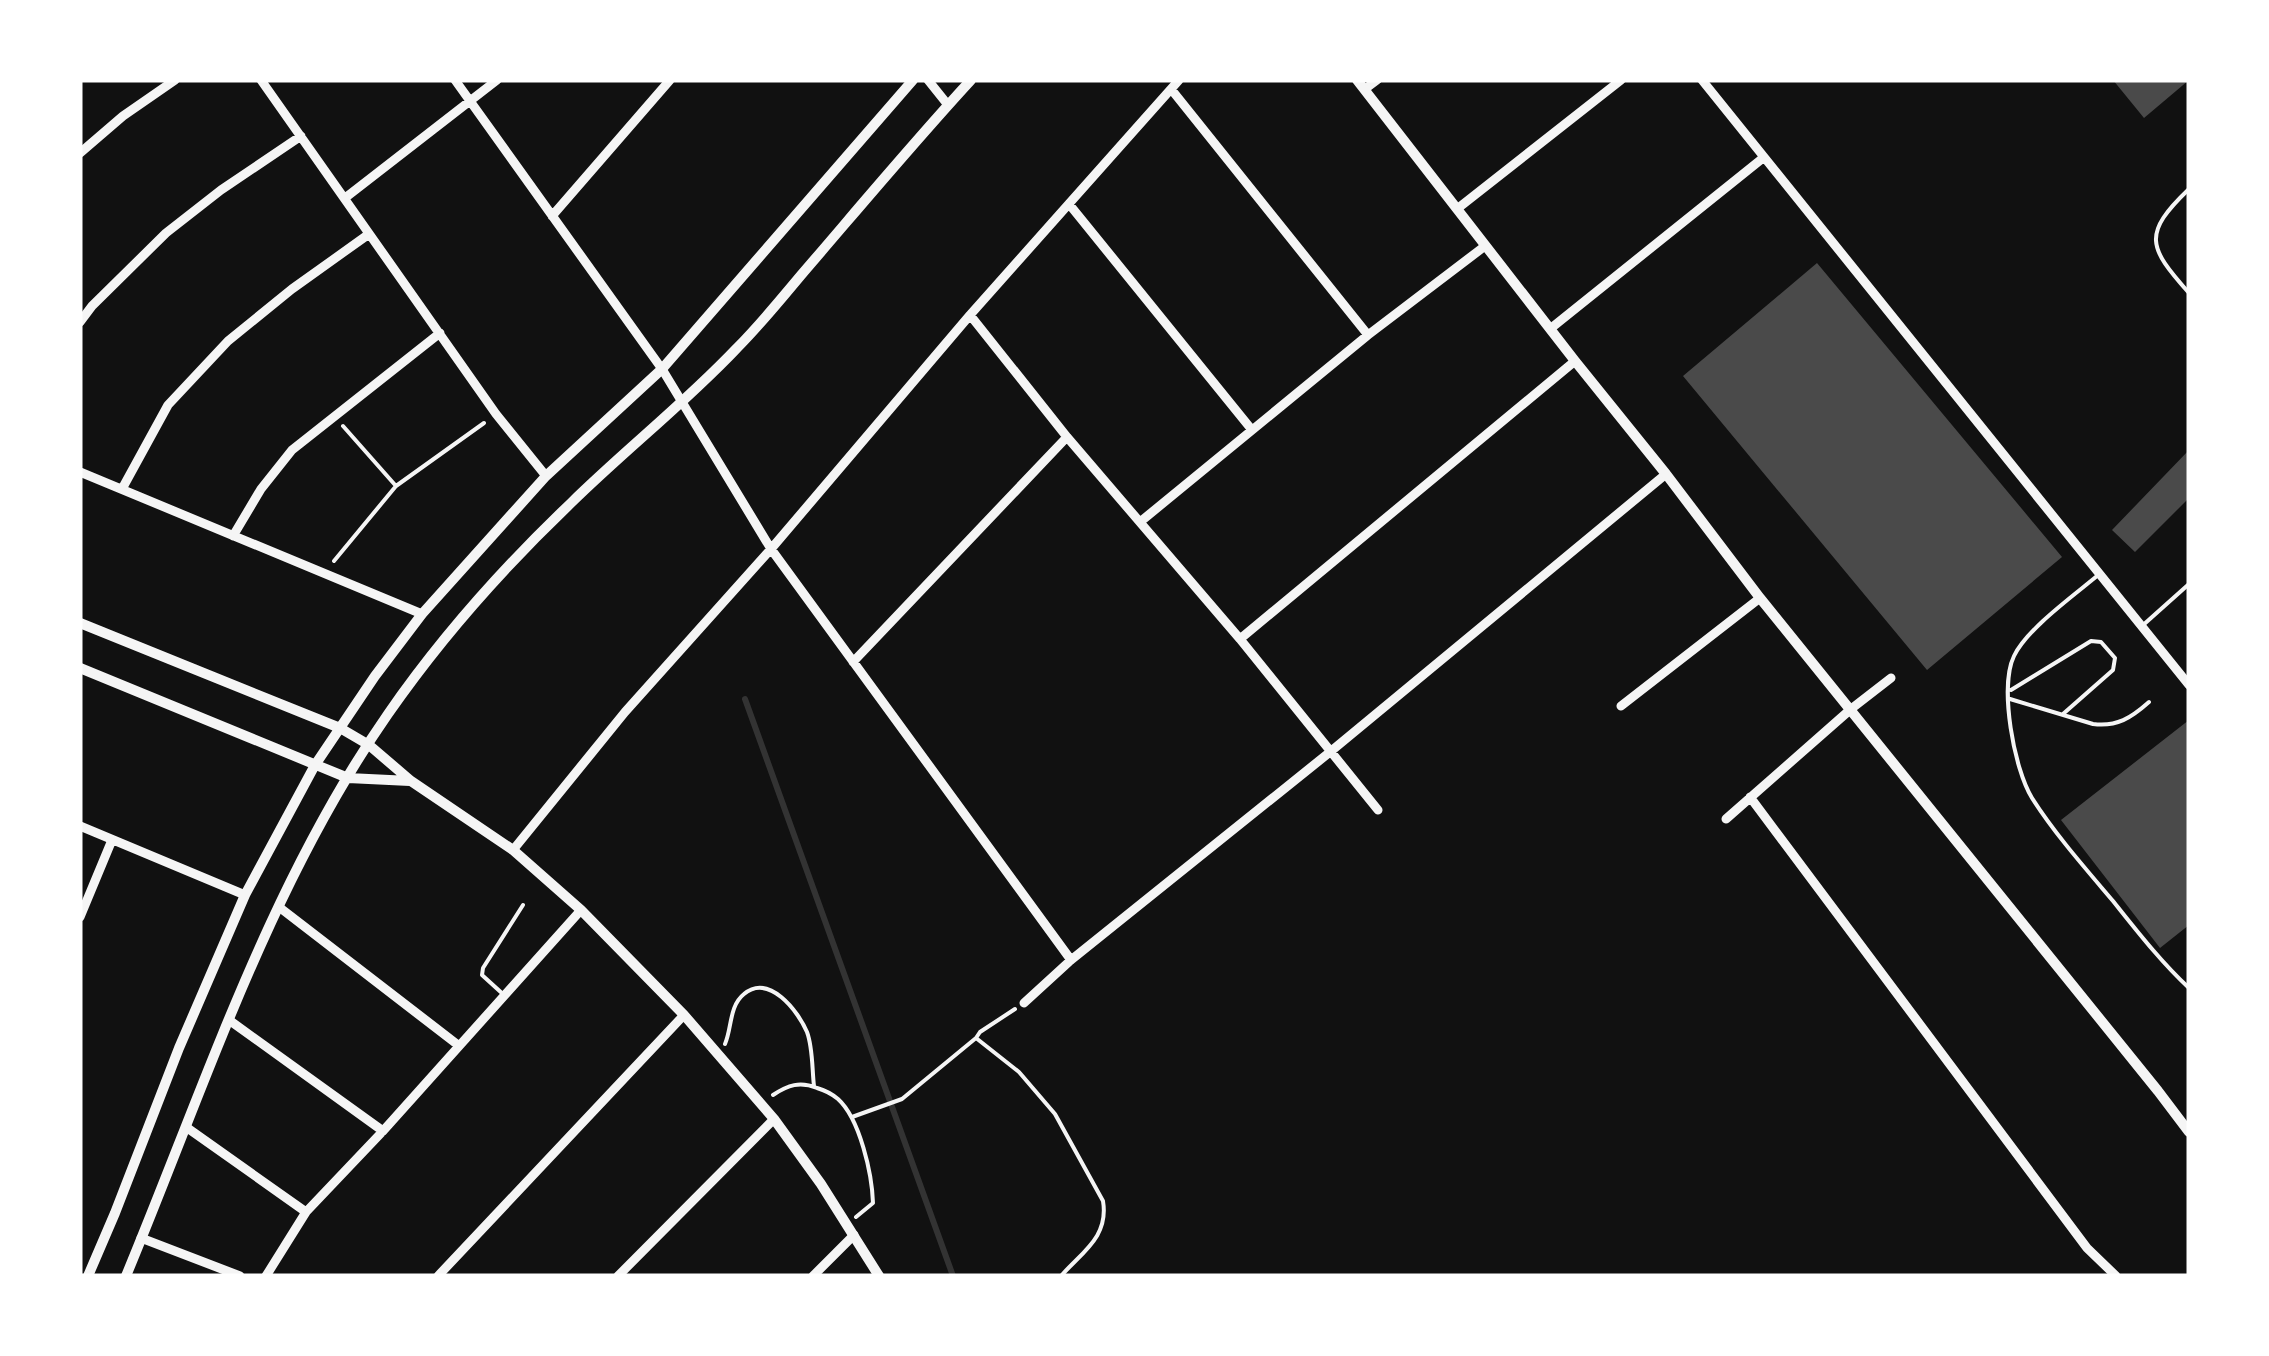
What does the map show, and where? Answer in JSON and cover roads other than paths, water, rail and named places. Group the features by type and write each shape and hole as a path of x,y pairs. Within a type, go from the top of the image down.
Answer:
{"street":[{"path":"80,154 123,116 175,80"},
{"path":"261,80 496,414 546,476"},
{"path":"455,80 662,368 771,549 1072,960"},
{"path":"346,198 497,80"},
{"path":"552,216 670,80"},
{"path":"88,1276 245,895 315,765 375,676 422,614 546,476 662,368 914,80"},
{"path":"928,80 948,105"},
{"path":"126,1276 279,907 312,838 400,698 505,570 572,501 739,347 971,80"},
{"path":"513,850 624,712 1179,80"},
{"path":"1377,80 1361,85 1760,598 2189,1132"},
{"path":"1457,209 1621,80"},
{"path":"1702,80 2189,685"},
{"path":"1171,89 1368,335"},
{"path":"80,322 166,233 301,136"},
{"path":"1550,330 1763,158"},
{"path":"1069,204 1252,430"},
{"path":"122,489 168,405 228,340 369,234"},
{"path":"1140,522 1368,335 1485,246"},
{"path":"970,315 1378,810"},
{"path":"234,536 244,515 292,450 440,333"},
{"path":"1240,639 1574,361"},
{"path":"854,662 1068,438"},
{"path":"80,472 422,614"},
{"path":"1024,1003 1666,474"},
{"path":"1622,706 1760,598"},
{"path":"80,623 340,728 369,744 411,781 513,850 581,910 684,1015 762,1104 847,1223 879,1276"},
{"path":"80,668 348,778 411,781"},
{"path":"1726,819 1891,678"},
{"path":"1750,796 2087,1248 2116,1276"},
{"path":"80,826 245,895"},
{"path":"80,917 112,840"},
{"path":"279,907 458,1045"},
{"path":"266,1276 306,1212 581,910"},
{"path":"438,1276 684,1015"},
{"path":"230,1020 383,1130"},
{"path":"618,1276 774,1119"},
{"path":"186,1127 306,1212"},
{"path":"814,1276 854,1234"},
{"path":"142,1238 240,1276"}],"lane":[{"path":"2189,190 2166,211 2155,230 2156,252 2189,294"},
{"path":"2100,572 2024,640 2010,664 2014,753 2031,797 2084,867 2189,988"},
{"path":"2142,626 2189,584"},
{"path":"2010,691 2091,641 2102,642 2115,658 2113,670 2063,714"},
{"path":"2010,698 2092,724 2118,724 2149,702"},
{"path":"504,994 485,980 483,968 523,905"}],"waterway":[{"path":"745,699 953,1276"}]}
